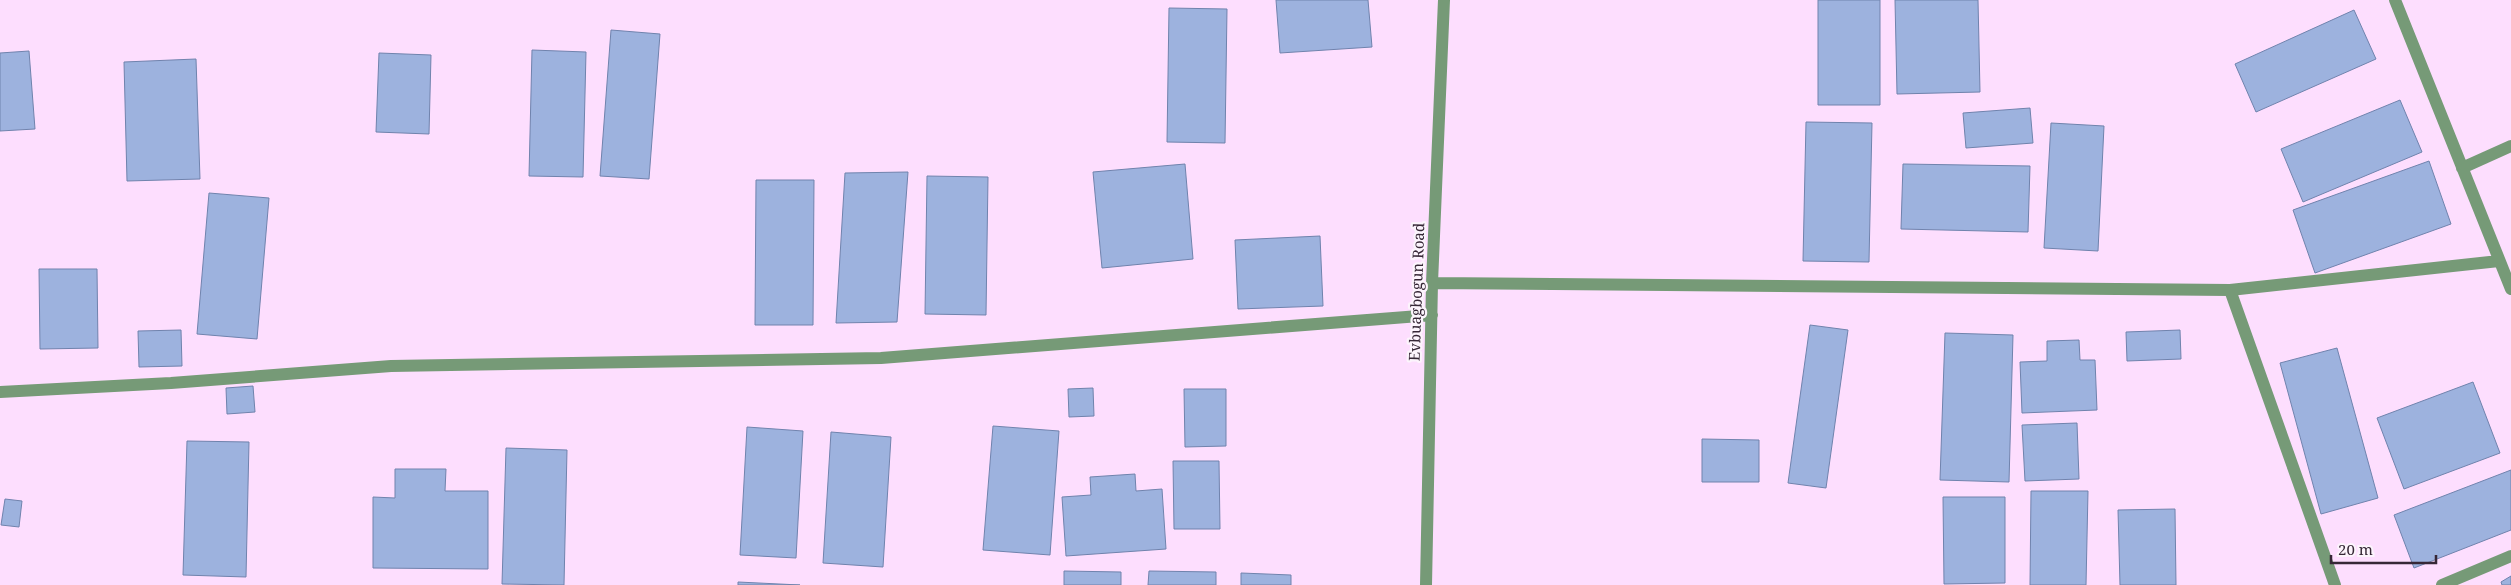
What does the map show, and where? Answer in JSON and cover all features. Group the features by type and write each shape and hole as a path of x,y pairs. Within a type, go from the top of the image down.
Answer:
{"street":[{"name":"Evbuagbogun Road","path":"1426,585 1432,283 1444,0"},
{"path":"2395,0 2498,261 2511,289"},
{"path":"2462,168 2511,146"},
{"path":"1432,283 2230,290 2498,261"},
{"path":"2230,290 2335,585"},
{"path":"0,392 171,383 391,366 881,358 1432,315"},
{"path":"2442,585 2511,556"}],"building":[{"path":"1276,0 1368,0 1372,47 1280,53"},
{"path":"1818,0 1880,0 1880,105 1818,105"},
{"path":"1895,0 1978,0 1980,92 1897,94"},
{"path":"1169,8 1227,9 1225,143 1167,142"},
{"path":"2354,10 2376,59 2256,112 2235,64"},
{"path":"611,30 660,34 649,179 600,176"},
{"path":"532,50 586,52 583,177 529,176"},
{"path":"29,51 35,129 0,131 0,53"},
{"path":"379,53 431,55 429,134 376,132"},
{"path":"196,59 200,179 127,181 124,62"},
{"path":"2400,100 2422,152 2303,202 2281,149"},
{"path":"2030,108 2033,143 1966,148 1963,113"},
{"path":"1806,122 1872,123 1869,262 1803,261"},
{"path":"2051,123 2104,126 2098,251 2044,248"},
{"path":"2429,161 2451,224 2315,273 2293,210"},
{"path":"1185,164 1193,259 1102,268 1093,172"},
{"path":"1903,164 2030,166 2028,232 1901,229"},
{"path":"908,172 897,322 836,323 845,173"},
{"path":"927,176 988,177 986,315 925,314"},
{"path":"756,180 814,180 813,325 755,325"},
{"path":"209,193 269,198 257,339 197,334"},
{"path":"1320,236 1323,306 1238,309 1235,240"},
{"path":"39,269 97,269 98,348 40,349"},
{"path":"1810,325 1848,330 1826,488 1788,483"},
{"path":"181,330 182,366 139,367 138,331"},
{"path":"2180,330 2181,359 2127,361 2126,332"},
{"path":"1945,333 2013,335 2009,482 1940,480"},
{"path":"2079,340 2080,360 2095,360 2097,410 2022,413 2020,362 2047,361 2047,341"},
{"path":"2337,348 2378,498 2321,514 2280,363"},
{"path":"2473,382 2500,453 2404,489 2377,418"},
{"path":"253,386 255,412 227,414 226,388"},
{"path":"1093,388 1094,416 1069,417 1068,389"},
{"path":"1184,389 1226,389 1226,446 1185,447"},
{"path":"2077,423 2079,479 2025,481 2022,425"},
{"path":"993,426 1059,431 1050,555 983,550"},
{"path":"747,427 803,431 796,558 740,555"},
{"path":"831,432 891,437 883,567 823,563"},
{"path":"1702,439 1759,440 1759,482 1702,482"},
{"path":"187,441 249,442 246,577 183,575"},
{"path":"506,448 567,450 564,585 502,584"},
{"path":"1173,461 1219,461 1220,529 1174,529"},
{"path":"395,469 446,469 445,491 488,491 488,569 373,568 373,497 395,498"},
{"path":"2511,470 2511,530 2414,568 2394,515"},
{"path":"1135,474 1136,491 1162,489 1166,549 1066,556 1062,497 1091,495 1090,477"},
{"path":"2031,491 2088,491 2086,585 2030,585"},
{"path":"1943,497 2005,497 2005,583 1944,584"},
{"path":"5,499 22,501 19,527 1,525"},
{"path":"2175,509 2176,585 2120,585 2118,510"},
{"path":"1064,571 1121,572 1121,585 1064,585"},
{"path":"1149,571 1216,572 1216,585 1148,585"},
{"path":"1241,573 1291,575 1291,585 1241,585"},
{"path":"2511,576 2511,585 2502,585 2501,582"},
{"path":"738,582 800,585 738,585"}]}
